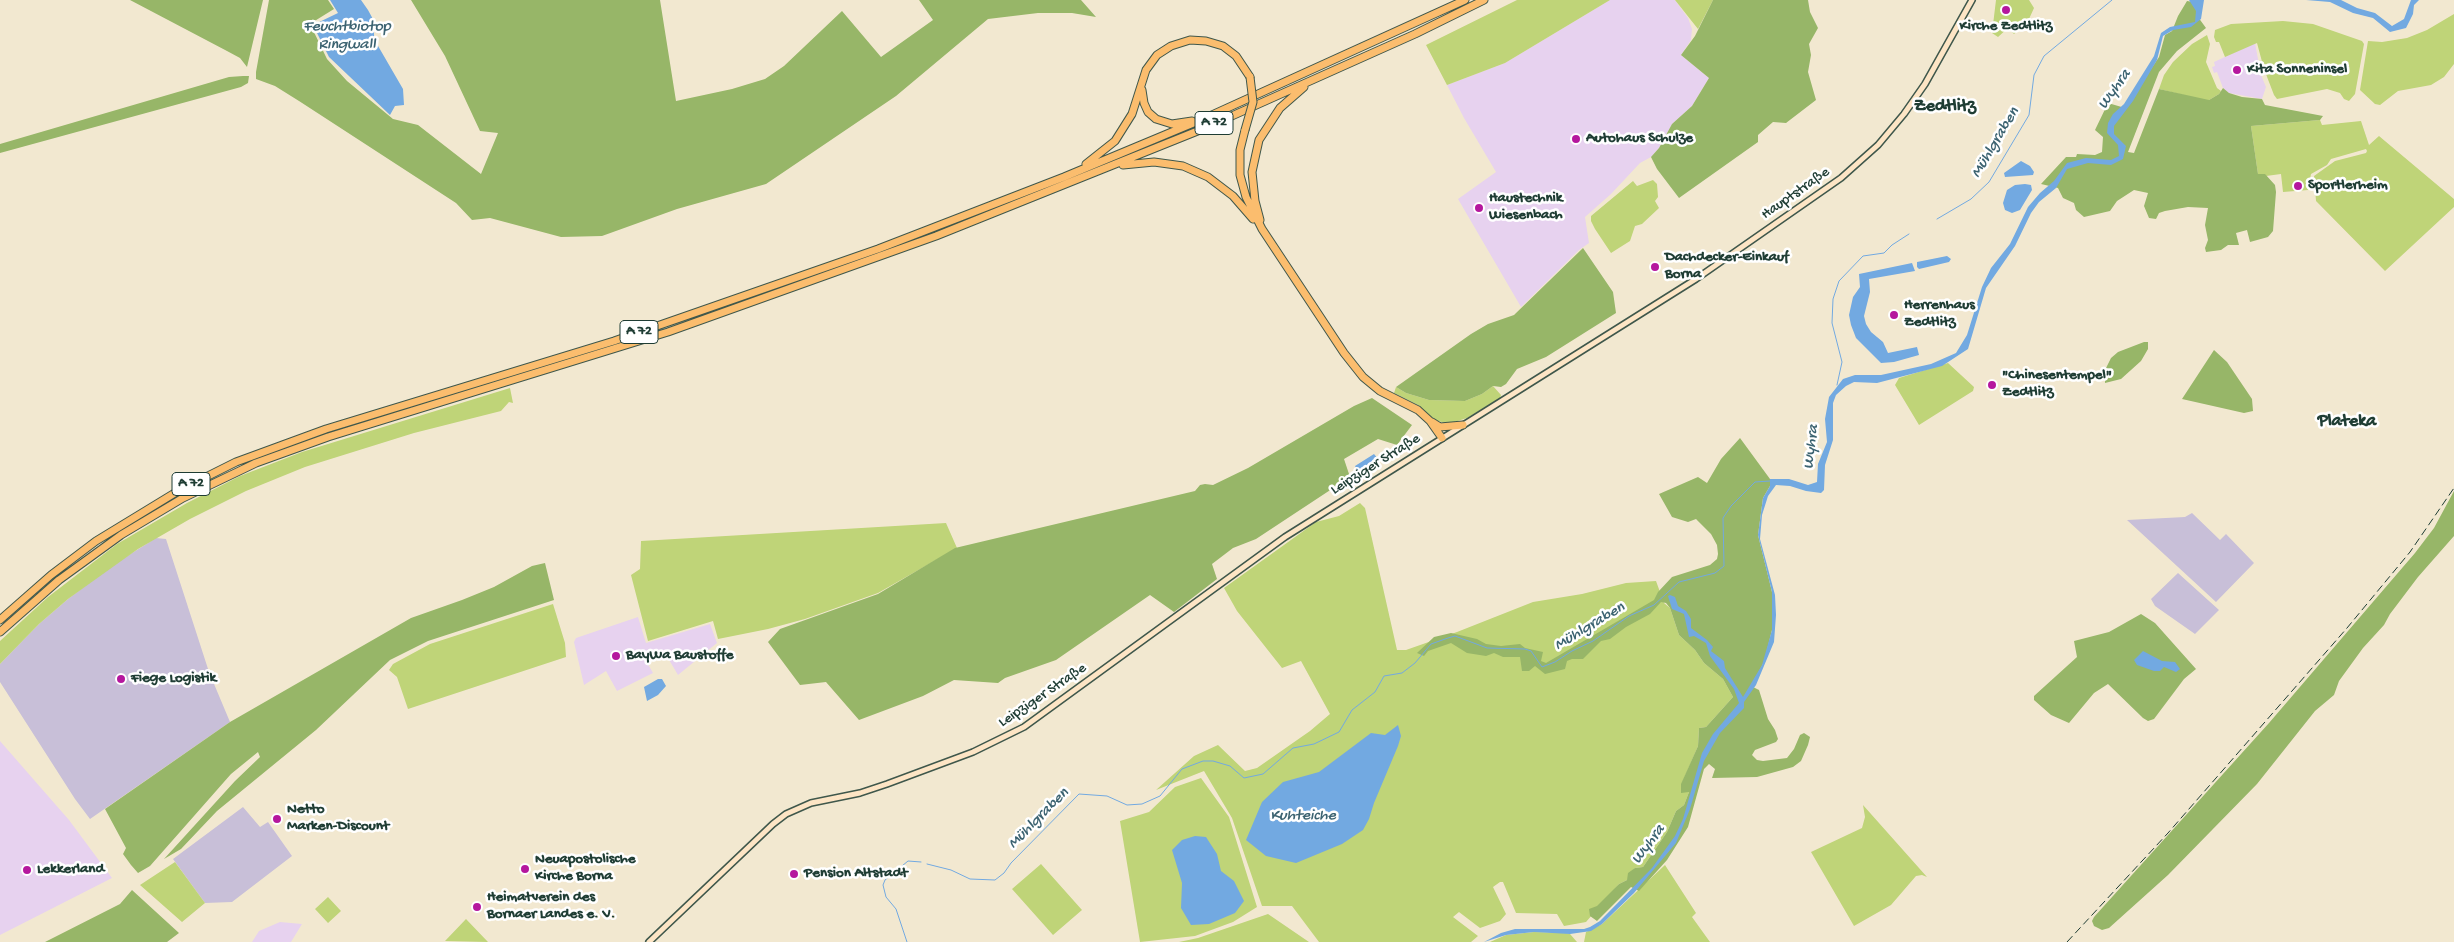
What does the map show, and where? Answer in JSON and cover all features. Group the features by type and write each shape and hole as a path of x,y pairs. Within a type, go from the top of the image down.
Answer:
{"highway":[{"name":"A 72","path":"0,620 51,575 117,527 178,491 244,459 326,429 565,356 732,301 887,246 1064,177 1203,119 1465,0"},
{"name":"A 72","path":"0,632 59,580 121,535 183,498 256,463 328,437 559,367 735,309 927,240 1113,166 1315,79 1484,0"},
{"path":"1064,177 1091,161 1115,141 1132,114 1146,70 1157,55 1172,46 1190,40 1206,41 1223,46 1236,56 1250,76 1253,102 1240,150 1240,175 1246,197 1262,229 1344,353 1363,376 1380,391 1418,410 1440,427 1463,425"},
{"path":"1262,229 1255,201 1252,172 1259,140 1280,108 1315,79"},
{"path":"1142,81 1144,103 1148,112 1156,119 1172,124 1203,119"},
{"path":"1113,166 1154,162 1183,166 1208,177 1233,196 1262,229"},
{"path":"1430,421 1442,438"}],"street":[{"name":"Hauptstraße","path":"1463,425 1696,279 1841,178 1866,157 1895,126 1914,101 1972,0"},
{"name":"Leipziger Straße","path":"649,942 773,824 786,814 811,803 860,793 887,784 973,752 1020,729 1285,537 1463,425"}],"shaded area":[{"path":"1610,0 1675,0 1688,18 1692,29 1691,40 1681,55 1709,78 1692,106 1672,124 1659,148 1651,157 1640,163 1611,194 1585,217 1589,243 1579,250 1521,307 1458,199 1496,172 1447,85 1505,63"},
{"name":"Kita Sonneninsel","path":"2255,43 2261,75 2266,87 2262,99 2229,93 2223,88 2217,72 2214,73 2212,67 2215,66 2214,62"},
{"path":"2192,513 2220,540 2226,534 2254,563 2216,602 2127,520 2185,517"},
{"name":"Fiege Logistik","path":"156,538 166,539 209,672 230,722 90,819 75,799 0,682 0,664 39,624 68,599 113,565"},
{"path":"2178,573 2219,610 2195,634 2155,606 2151,599"},
{"name":"BayWa Baustoffe","path":"638,617 646,643 710,624 717,643 678,675 665,653 645,659 653,673 617,691 606,671 584,685 574,642 576,638"},
{"name":"Lekkerland","path":"0,741 69,820 112,878 0,935"},
{"path":"243,807 260,827 268,822 292,856 232,902 205,903 173,859"},
{"path":"280,922 302,924 291,942 252,942 259,931"}],"green space":[{"path":"130,0 263,0 247,67 240,58"},
{"path":"269,0 328,0 334,9 313,22 311,26 327,59 347,81 393,119 418,125 481,174 498,133 480,131 445,56 411,0 660,0 676,101 732,89 765,79 784,66 842,11 881,57 933,20 919,0 1081,0 1096,17 1072,13 1038,13 988,19 896,96 766,184 677,209 602,236 561,237 490,218 472,220 456,203 275,86 256,79"},
{"path":"1517,0 1610,0 1505,63 1447,85 1426,45"},
{"path":"1675,0 1713,0 1698,29"},
{"path":"1713,0 1808,0 1810,12 1818,28 1809,44 1811,55 1808,72 1816,100 1786,123 1773,122 1758,135 1758,142 1679,198 1657,169 1651,157 1659,148 1672,124 1692,106 1709,78 1681,55 1695,36"},
{"path":"1996,0 2029,0 2034,8 2029,19 2014,34 2008,28 1998,37 1992,33"},
{"path":"2187,1 2193,2 2199,9 2198,17 2206,28 2177,51 2159,72 2128,152 2134,153 2159,89 2209,100 2219,94 2223,88 2229,93 2242,97 2262,99 2265,105 2323,116 2320,120 2251,126 2258,174 2265,174 2275,185 2273,231 2268,237 2250,242 2247,230 2236,233 2239,245 2228,245 2221,250 2206,252 2205,248 2208,240 2205,225 2208,208 2188,207 2159,213 2156,219 2149,218 2144,206 2148,193 2134,190 2117,201 2110,211 2084,217 2076,210 2074,203 2063,198 2058,188 2041,184 2066,157 2076,157 2077,154 2095,155 2102,152 2103,137 2095,130 2108,103 2125,108 2159,57 2165,35 2172,31"},
{"path":"2454,14 2454,64 2444,77 2431,85 2398,91 2380,105 2375,104 2360,90 2368,41 2382,42 2407,38 2427,30"},
{"path":"2283,21 2313,24 2362,41 2364,44 2355,94 2349,101 2344,99 2340,93 2327,89 2277,99 2264,69 2257,43 2225,57 2219,42 2216,42 2214,37 2215,30 2231,24"},
{"path":"2207,35 2210,44 2206,62 2217,88 2221,91 2219,94 2209,100 2204,100 2159,89 2164,75 2173,62 2192,44"},
{"path":"249,76 248,83 241,87 0,153 0,144 229,77"},
{"path":"2320,120 2322,125 2361,121 2369,145 2379,136 2454,199 2454,207 2385,271 2316,201 2314,176 2335,161 2366,153 2366,149 2331,159 2327,165 2311,174 2308,190 2283,192 2281,174 2266,176 2258,174 2251,126"},
{"path":"1653,180 1657,184 1658,197 1655,201 1659,208 1642,224 1635,226 1630,241 1611,253 1595,229 1591,216 1633,181 1637,186"},
{"path":"1583,248 1613,292 1616,313 1546,357 1517,369 1506,384 1501,387 1493,386 1482,394 1465,401 1429,400 1406,393 1396,387 1471,334 1488,324 1514,315"},
{"path":"2148,342 2148,349 2141,361 2121,379 2105,383 2105,370 2111,358 2118,352"},
{"path":"2214,350 2227,362 2252,399 2253,411 2244,413 2182,399"},
{"path":"1948,363 1974,387 1973,391 1919,425 1895,385 1899,378"},
{"path":"1493,386 1501,395 1500,398 1467,418 1448,424 1435,420 1418,405 1394,393 1396,387 1406,393 1429,400 1465,401 1482,394"},
{"path":"510,388 513,403 509,402 501,411 414,433 305,467 246,491 190,519 138,549 68,599 39,624 0,664 0,641 48,597 117,544 187,503 240,476 302,452"},
{"path":"1372,398 1412,425 1397,445 1378,439 1344,459 1350,477 1256,539 1233,548 1212,564 1217,579 1174,612 1150,595 1056,660 1005,678 998,683 954,680 923,696 859,720 826,682 800,685 768,642 780,629 878,594 955,548 1195,491 1200,485 1213,485 1248,468 1354,406"},
{"path":"1740,438 1770,479 1770,486 1763,498 1758,535 1772,592 1772,630 1764,662 1751,686 1759,690 1768,719 1778,739 1776,742 1755,750 1752,755 1757,760 1763,761 1787,758 1794,749 1800,735 1804,733 1810,737 1808,745 1801,761 1793,767 1757,777 1712,778 1715,769 1709,764 1704,769 1688,827 1667,860 1639,891 1631,887 1597,921 1590,916 1589,909 1597,906 1619,884 1627,880 1628,873 1635,868 1643,867 1667,832 1676,811 1684,805 1689,792 1681,793 1681,784 1698,746 1699,728 1706,727 1733,697 1723,679 1704,663 1695,650 1679,635 1670,608 1666,603 1661,602 1650,614 1626,627 1610,639 1601,641 1583,659 1572,659 1567,661 1565,669 1545,674 1535,666 1529,671 1522,671 1520,657 1503,657 1494,653 1486,656 1467,653 1451,643 1428,651 1424,656 1417,653 1434,637 1451,633 1477,639 1486,644 1501,646 1520,644 1525,648 1543,652 1541,661 1546,663 1654,600 1658,592 1672,577 1710,565 1717,559 1718,554 1717,545 1711,534 1696,519 1688,522 1672,517 1659,494 1698,477 1707,483 1721,459"},
{"path":"2454,491 2454,536 2418,577 2384,625 2363,648 2339,681 2334,695 2315,711 2257,784 2168,875 2109,928 2102,930 2094,926 2092,921 2094,917 2269,723 2415,553 2434,528"},
{"path":"1360,503 1365,508 1397,650 1406,650 1457,632 1533,602 1582,594 1626,583 1656,581 1664,603 1670,608 1679,635 1695,650 1704,663 1723,679 1733,697 1706,727 1699,728 1698,746 1682,783 1689,792 1684,805 1676,811 1667,832 1643,867 1635,868 1627,880 1619,884 1586,922 1564,926 1557,914 1516,913 1503,882 1500,882 1493,887 1506,914 1500,921 1480,928 1459,912 1453,917 1478,936 1471,942 1319,942 1292,906 1262,906 1232,818 1204,771 1156,790 1194,756 1218,745 1245,771 1257,768 1310,731 1330,714 1301,661 1282,668 1237,611 1224,588 1316,522 1339,516"},
{"path":"946,523 957,548 878,593 805,619 768,629 718,639 713,621 648,641 631,575 640,569 641,541"},
{"path":"545,563 554,600 428,641 390,660 316,730 217,811 181,849 164,859 235,781 260,757 258,752 231,774 150,866 138,873 123,854 126,848 105,809 230,722 411,618 494,587 532,566"},
{"path":"553,604 565,643 566,657 408,709 397,677 389,670 393,664 430,644"},
{"path":"2141,614 2155,623 2196,669 2184,679 2154,719 2148,721 2143,718 2108,684 2094,693 2069,723 2051,715 2034,700 2034,696 2077,657 2074,641 2109,632"},
{"path":"1201,778 1229,817 1257,907 1233,922 1195,936 1140,942 1120,821 1149,812 1175,787"},
{"path":"1863,805 1927,877 1922,875 1916,876 1891,905 1854,926 1811,852 1862,828 1865,817"},
{"path":"175,862 205,903 182,922 140,885"},
{"path":"1041,864 1082,910 1053,935 1012,889"},
{"path":"1665,865 1696,913 1692,917 1710,942 1584,942 1586,932 1602,924"},
{"path":"132,890 179,933 167,942 45,942 120,904"},
{"path":"328,897 341,911 328,923 315,909"},
{"path":"1268,914 1309,942 1179,942 1198,938"},
{"path":"466,919 488,942 445,941"},
{"path":"1534,932 1566,933 1570,934 1577,942 1490,942 1506,935"}],"water":[{"name":"Feuchtbiotop Ringwall","path":"330,0 361,0 374,21 374,39 403,89 404,105 395,106 390,115 329,57 313,25 338,13"},
{"path":"2189,0 2204,0 2201,19 2191,27 2173,30 2163,36 2157,60 2133,101 2114,126 2114,134 2126,146 2123,159 2111,165 2088,163 2067,169 2056,188 2039,202 2031,213 2015,246 1986,288 1968,349 1942,366 1877,383 1854,382 1846,386 1836,395 1833,403 1833,440 1825,465 1824,490 1821,493 1776,485 1768,496 1762,515 1760,539 1775,595 1774,642 1756,685 1744,702 1744,708 1720,733 1704,761 1690,809 1676,843 1634,893 1602,924 1591,931 1570,934 1534,932 1506,935 1484,942 1501,933 1515,929 1584,929 1590,927 1600,921 1652,868 1675,836 1683,819 1702,753 1713,734 1739,703 1734,689 1710,656 1706,643 1694,636 1689,637 1684,614 1672,609 1668,596 1675,597 1678,606 1686,611 1691,619 1691,628 1707,640 1713,647 1711,651 1724,661 1725,668 1743,697 1762,665 1772,630 1772,592 1758,535 1763,498 1770,486 1770,479 1789,479 1808,485 1817,482 1818,464 1827,442 1825,419 1829,397 1843,379 1855,375 1881,375 1931,364 1956,353 1967,335 1982,287 1991,268 2010,244 2028,207 2054,181 2067,163 2086,158 2111,160 2119,156 2118,145 2107,133 2108,123 2113,114 2124,104 2154,56 2161,33 2170,27 2195,22 2196,11"},
{"path":"2306,0 2341,0 2357,8 2375,13 2392,26 2404,19 2411,0 2419,0 2414,5 2413,14 2406,28 2390,32 2373,18 2353,13 2330,2"},
{"path":"2021,161 2030,166 2034,172 2033,175 2005,177 2004,173"},
{"path":"2015,185 2031,185 2032,190 2020,210 2012,213 2005,210 2003,203 2007,190"},
{"path":"1947,256 1951,259 1949,262 1919,269 1917,267 1917,262"},
{"path":"1912,263 1915,271 1869,279 1870,292 1864,316 1871,332 1883,342 1888,353 1917,347 1919,355 1894,362 1881,363 1856,338 1851,325 1849,315 1853,297 1860,287 1859,274"},
{"path":"1374,454 1379,460 1358,472 1355,466"},
{"path":"2143,651 2162,661 2175,662 2180,669 2176,672 2164,667 2160,671 2154,671 2137,665 2134,660"},
{"path":"658,679 662,679 666,686 658,695 647,701 644,687"},
{"name":"Kuhteiche","path":"1398,725 1401,736 1398,746 1363,830 1342,844 1296,863 1266,856 1246,840 1262,802 1283,782 1319,772 1371,733 1385,735"},
{"path":"1195,836 1206,837 1217,854 1221,871 1234,881 1244,901 1235,913 1209,924 1191,925 1181,908 1182,883 1172,850 1182,840"}],"waterway":[{"name":"Mühlgraben","path":"1937,219 1971,199 1989,182 2029,115 2034,75 2044,56 2112,0"},
{"name":"Mühlgraben","path":"1837,385 1842,362 1832,323 1833,299 1839,281 1863,256 1884,253 1892,245 1909,234"},
{"name":"Mühlgraben","path":"927,864 951,870 970,879 995,880 1004,873 1011,863 1079,794 1107,796 1127,805 1142,804 1160,796 1182,769 1203,761 1213,761 1230,766 1244,778 1263,774 1293,748 1314,744 1339,732 1352,710 1375,692 1384,676 1402,673 1415,663 1431,644 1448,638 1455,636 1487,648 1525,649 1531,651 1542,667 1555,662 1593,641 1629,616 1654,605 1679,582 1715,573 1724,566 1723,518 1731,506 1755,482 1770,481"},
{"name":"Mühlgraben","path":"907,942 896,909 886,897 883,885 885,880 908,861 921,862"}],"railway":[{"path":"2067,942 2168,833 2347,628 2410,552 2454,488"}],"place":[{"name":"Kirche Zedtlitz","path":"2006,10"},
{"name":"Kita Sonneninsel","path":"2237,70"},
{"name":"Autohaus Schulze","path":"1576,139"},
{"name":"Sportlerheim","path":"2298,186"},
{"name":"Haustechnik Wiesenbach","path":"1479,208"},
{"name":"Dachdecker-Einkauf Borna","path":"1655,267"},
{"name":"Herrenhaus Zedtlitz","path":"1894,315"},
{"name":"\"Chinesentempel\" Zedtlitz","path":"1992,385"},
{"name":"BayWa Baustoffe","path":"616,656"},
{"name":"Fiege Logistik","path":"121,679"},
{"name":"Netto Marken-Discount","path":"277,819"},
{"name":"Neuapostolische Kirche Borna","path":"525,869"},
{"name":"Lekkerland","path":"27,870"},
{"name":"Pension Altstadt","path":"794,874"},
{"name":"Heimatverein des Bornaer Landes e. V.","path":"477,907"}],"district":[{"name":"Zedtlitz","path":"1945,107"},
{"name":"Plateka","path":"2347,422"}],"water label":[{"name":"Wyhra","path":"2115,90"},
{"name":"Wyhra","path":"1812,447"},
{"name":"Wyhra","path":"1649,845"}]}
